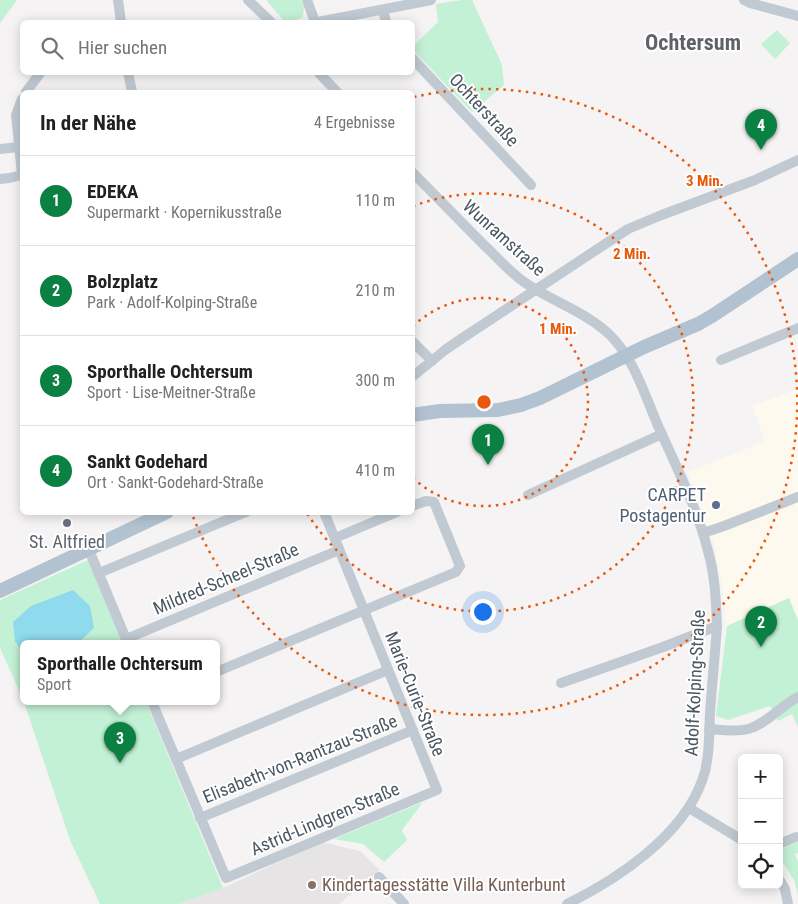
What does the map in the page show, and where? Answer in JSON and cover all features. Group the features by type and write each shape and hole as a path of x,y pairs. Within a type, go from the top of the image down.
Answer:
{"main road":[{"path":"415,415 440,411 498,410 540,398 674,333 698,324 798,259"},
{"path":"0,591 161,515"}],"street":[{"path":"118,0 121,20"},
{"path":"248,0 270,20"},
{"path":"257,0 270,20"},
{"path":"307,0 316,20"},
{"path":"328,20 431,0"},
{"path":"744,0 798,16"},
{"path":"383,10 386,20"},
{"name":"Ochterstraße","path":"415,61 531,185"},
{"path":"28,90 39,75"},
{"path":"129,75 132,90"},
{"path":"321,75 335,90"},
{"path":"20,104 16,115 20,160"},
{"path":"0,150 18,146"},
{"path":"415,375 444,350 628,230 659,216 755,180 798,160"},
{"name":"Wunramstraße","path":"415,175 519,279 588,318 609,334 627,356"},
{"path":"0,179 20,176"},
{"path":"721,360 798,328"},
{"path":"415,344 432,361"},
{"name":"Adolf-Kolping-Straße","path":"567,904 608,881 650,851 689,808 698,792 706,768 717,626 713,574 709,552 690,499 638,377 627,356"},
{"path":"528,495 662,434"},
{"path":"703,533 798,497"},
{"path":"220,670 456,572 460,566 434,502 426,501 415,505"},
{"path":"99,573 239,515"},
{"name":"Marie-Curie-Straße","path":"325,515 436,790"},
{"path":"335,538 390,515"},
{"path":"89,550 126,640"},
{"name":"Mildred-Scheel-Straße","path":"132,640 339,550"},
{"path":"561,683 717,626"},
{"path":"176,759 388,670"},
{"path":"709,729 731,731 750,728 798,697"},
{"path":"153,705 200,818"},
{"name":"Elisabeth-von-Rantzau-Straße","path":"200,818 413,730"},
{"name":"Astrid-Lindgren-Straße","path":"200,818 226,878 436,790"},
{"path":"689,808 738,838"},
{"path":"783,842 796,837"},
{"path":"379,877 404,904"},
{"path":"783,886 788,904"}],"shaded area":[{"path":"798,389 798,620 788,598 727,626 714,543 687,472 765,441 752,406"},
{"path":"322,842 360,851 380,870 339,904 178,904 223,888"}],"green space":[{"path":"0,0 17,0 0,23"},
{"path":"266,0 301,0 304,7 303,17 296,20 283,20"},
{"path":"472,0 502,65 504,85 472,112 415,52 415,44 438,22 436,4"},
{"path":"777,30 790,43 775,59 761,44"},
{"path":"88,560 121,640 20,640 20,692 0,648 0,600"},
{"path":"789,598 798,620 798,727 792,714 778,721 770,706 728,720 716,716 727,626"},
{"path":"25,705 147,705 223,888 178,904 100,904 70,840"},
{"path":"423,802 402,830 407,840 384,862 363,844 334,839"},
{"path":"798,842 798,853 795,854 798,862 798,894 794,880 783,862 783,848"}],"water":[{"path":"73,590 90,606 94,628 81,640 20,640 20,648 15,641 13,622 31,606"}],"place":[{"name":"Sankt Godehard","path":"761,150"},
{"name":"EDEKA","path":"488,465"},
{"name":"CARPET Postagentur","path":"716,505"},
{"name":"St. Altfried","path":"67,523"},
{"name":"Bolzplatz","path":"761,647"},
{"name":"Sporthalle Ochtersum","path":"120,763"},
{"name":"Kindertagesstätte Villa Kunterbunt","path":"312,885"}],"district":[{"name":"Ochtersum","path":"693,42"}]}
